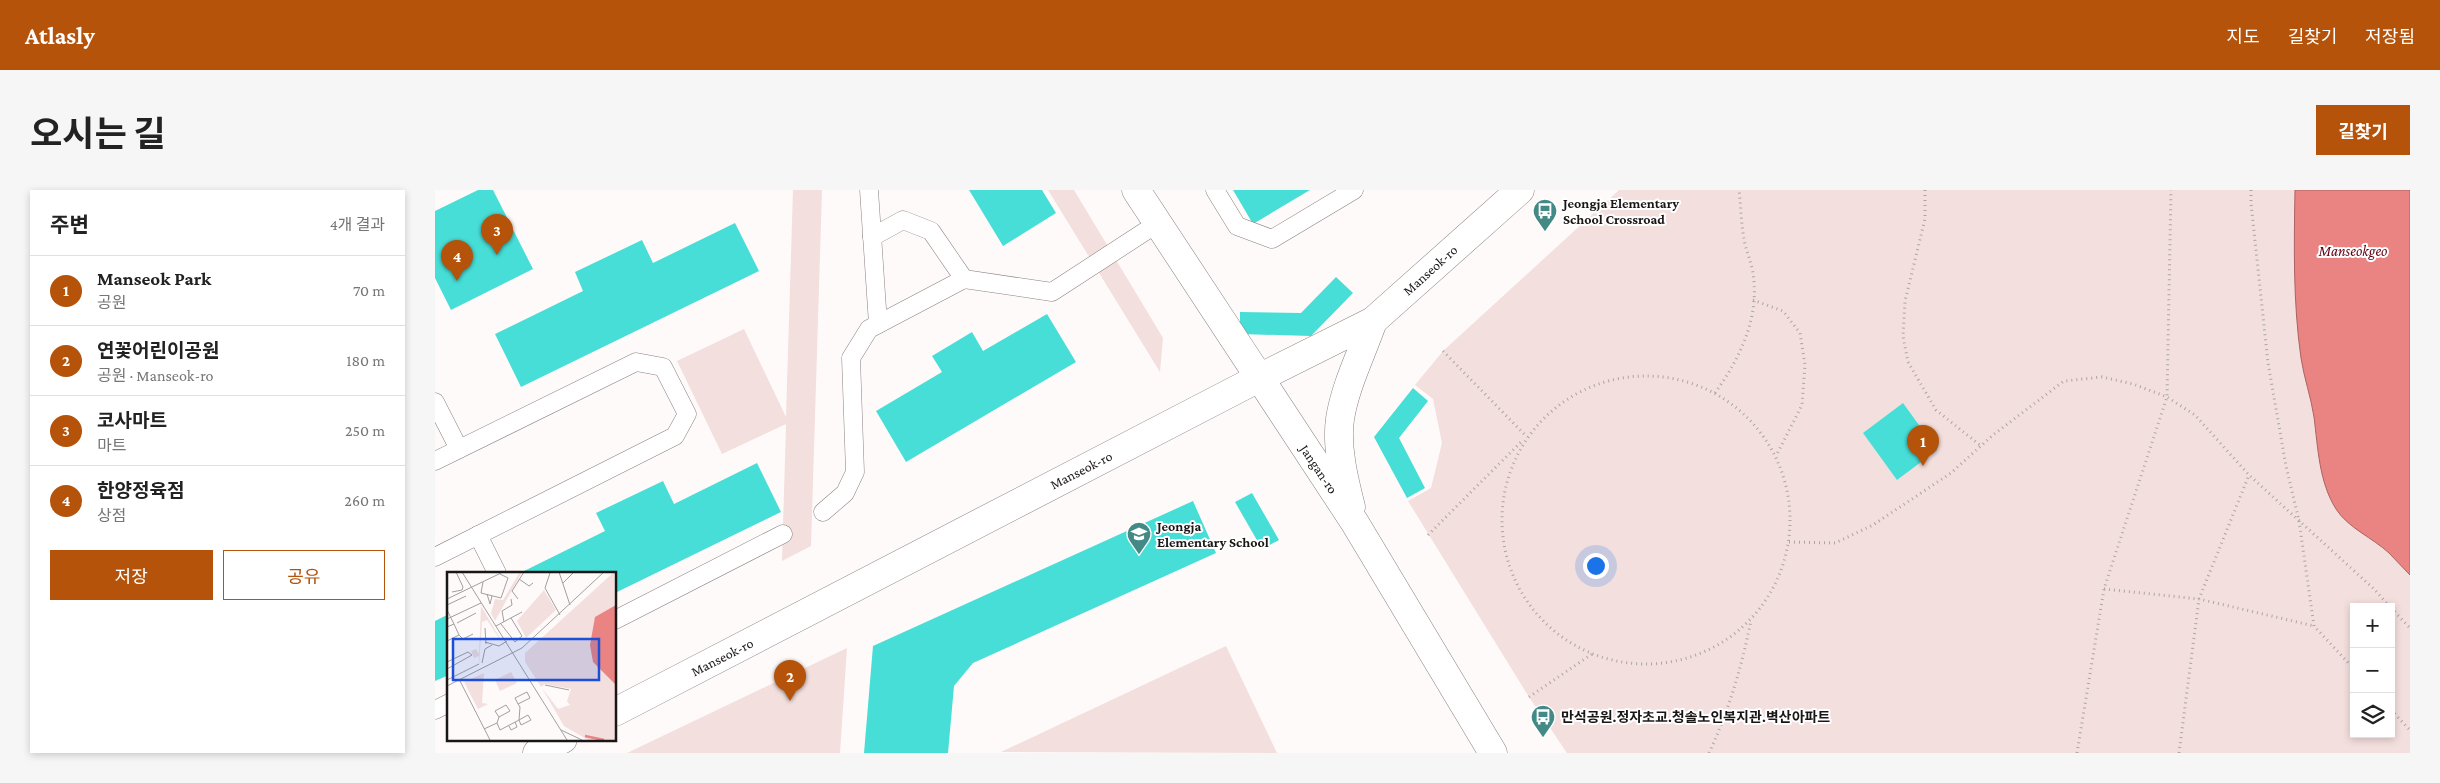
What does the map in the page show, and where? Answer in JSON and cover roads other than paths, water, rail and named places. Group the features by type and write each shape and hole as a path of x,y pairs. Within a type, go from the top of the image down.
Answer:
{"main road":[{"name":"Jangan-ro","path":"1136,190 1355,522 1493,753"},
{"name":"Manseok-ro","path":"616,711 1259,378 1373,321 1520,190"},
{"path":"1355,522 1345,484 1339,421 1343,403 1373,321"},
{"path":"537,753 561,740"}],"lane":[{"path":"869,190 878,324"},
{"path":"1215,190 1237,226 1272,239 1354,190"},
{"path":"872,237 903,220 931,231 964,278"},
{"path":"823,512 845,492 855,472 851,358 869,329 964,278 1052,292 1159,223"},
{"path":"435,461 636,362 663,368 687,414 675,436 435,557"},
{"path":"435,402 459,449"},
{"path":"616,619 783,534"},
{"path":"477,535 496,572"},
{"path":"435,710 447,704"}],"water":[{"name":"Manseokgeo","path":"2295,190 2410,190 2410,575 2389,553 2341,516 2330,499 2326,488 2320,464 2314,417 2302,365 2298,337 2294,232"}],"place":[{"name":"Jeongja Elementary School Crossroad","path":"1545,232"},
{"name":"코사마트","path":"497,255"},
{"name":"한양정육점","path":"457,281"},
{"name":"Manseok Park","path":"1923,466"},
{"name":"Jeongja Elementary School","path":"1139,555"},
{"name":"연꽃어린이공원","path":"790,701"},
{"name":"만석공원.정자초교.청솔노인복지관.벽산아파트","path":"1543,738"}]}
